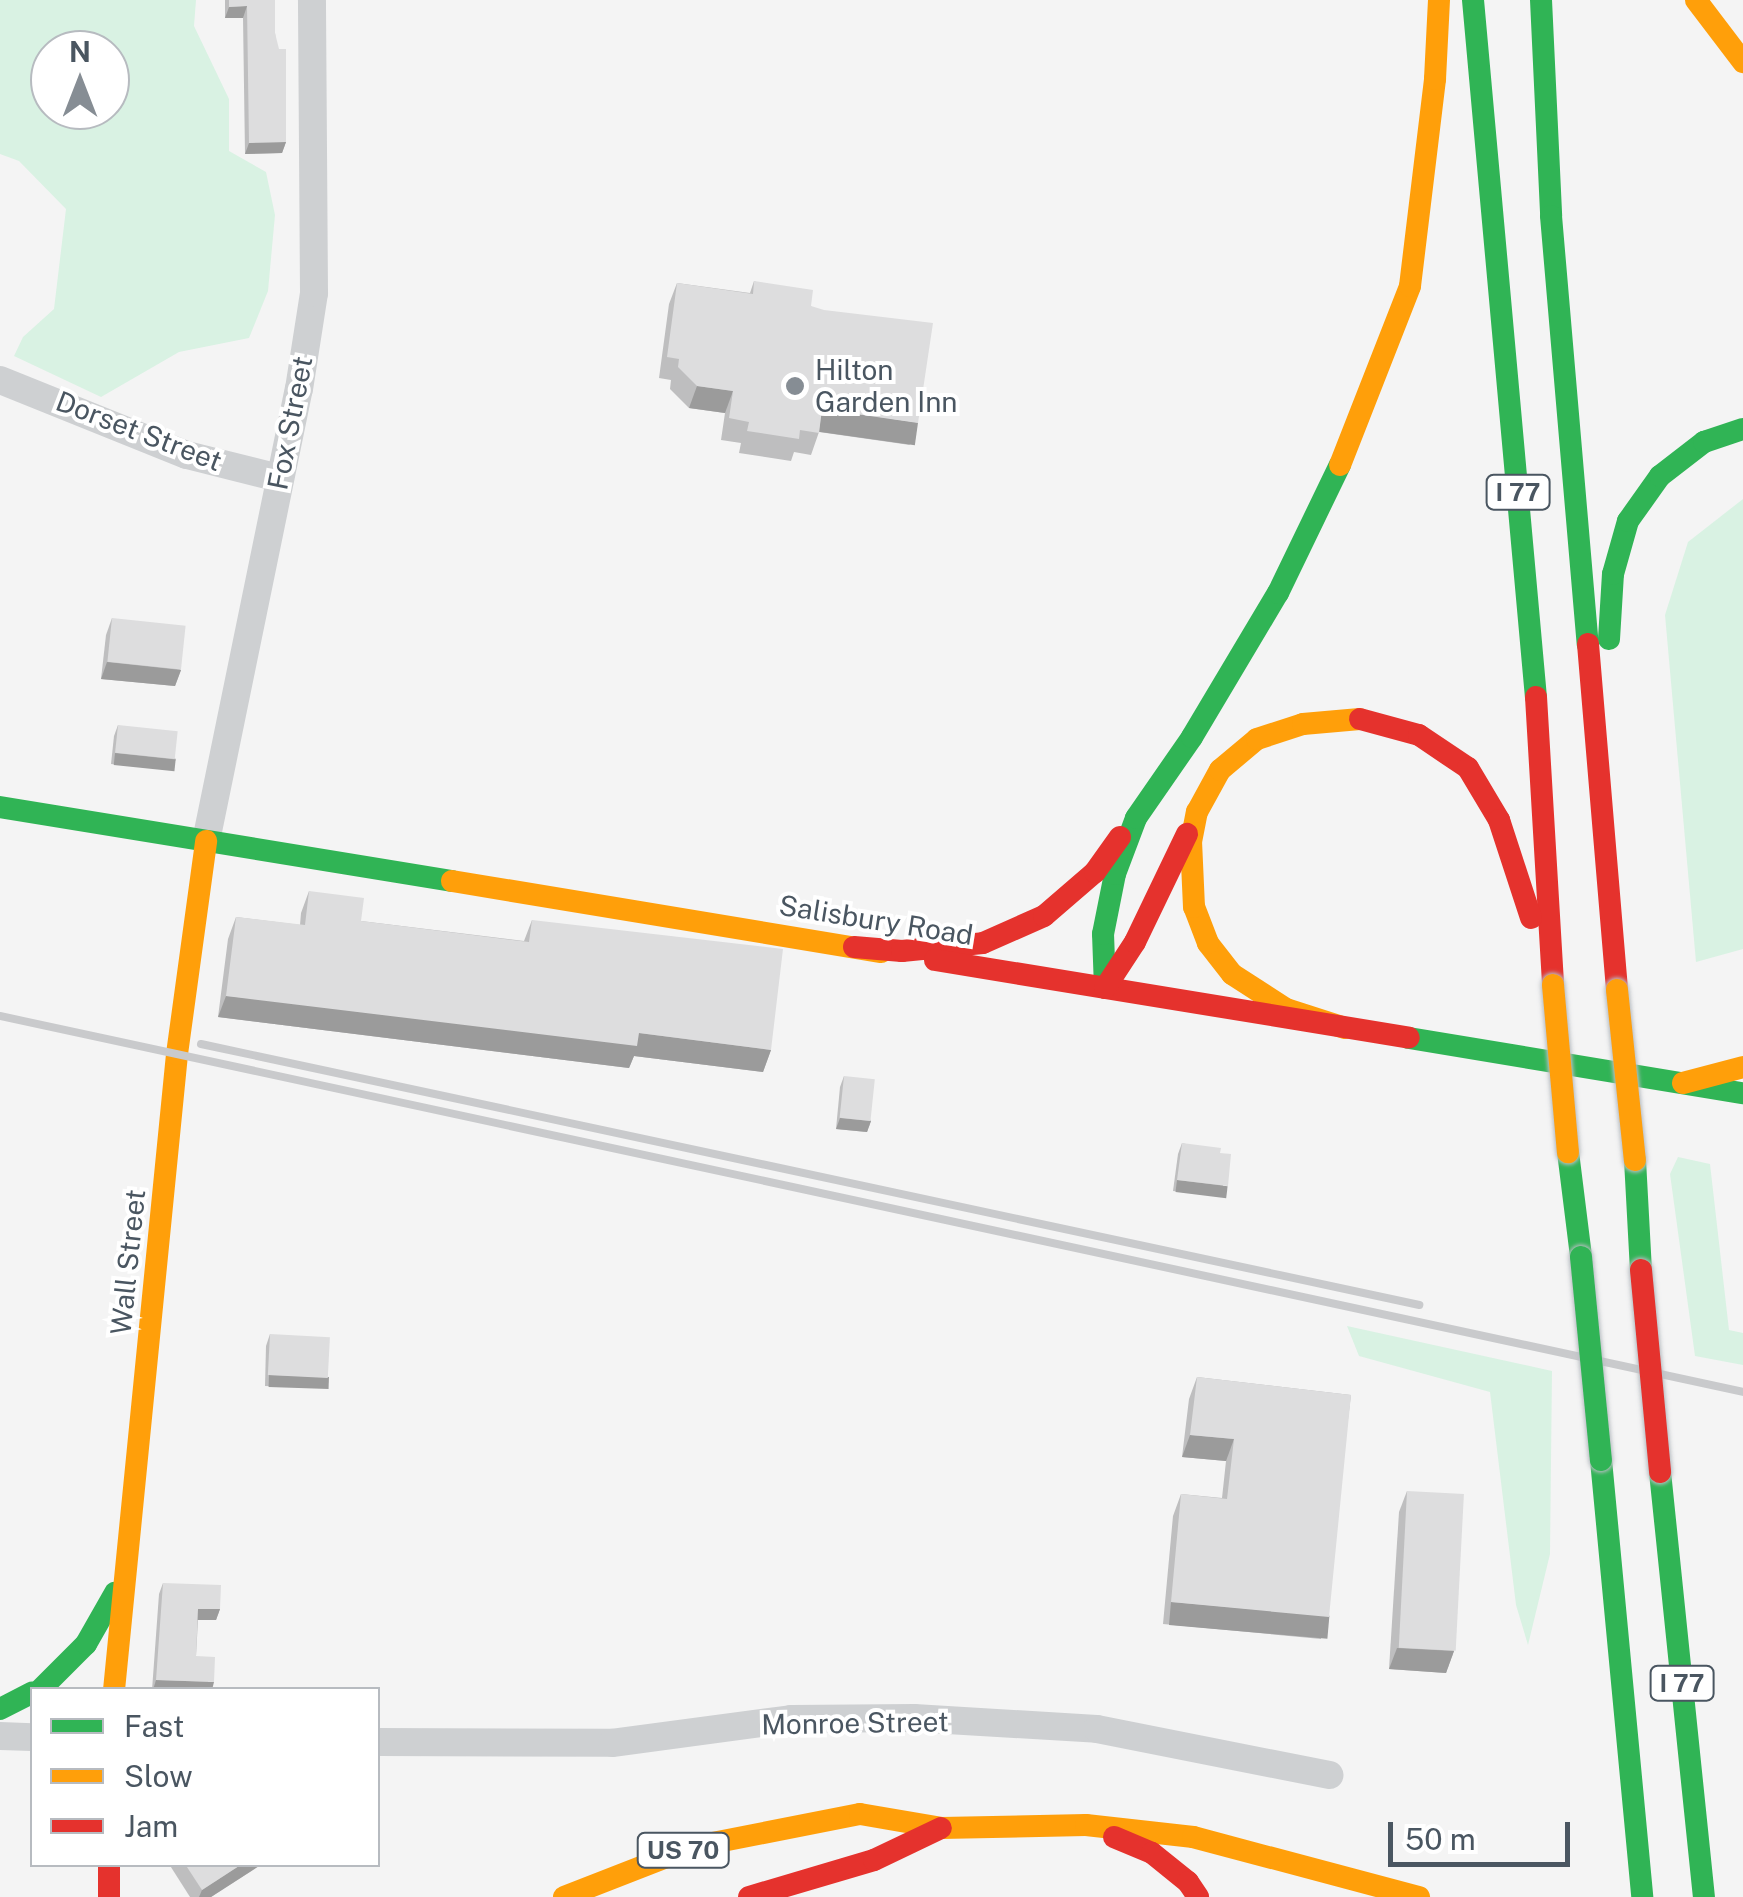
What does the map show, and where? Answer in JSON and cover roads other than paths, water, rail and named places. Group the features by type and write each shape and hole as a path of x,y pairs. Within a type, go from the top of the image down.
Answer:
{"main road":[{"path":"854,947 902,951 983,943 1044,916 1095,872 1192,736 1278,593 1350,442 1410,286 1435,79 1438,0"},
{"name":"I 77","path":"1473,0 1533,645 1553,985 1642,1897"},
{"name":"I 77","path":"1541,0 1551,216 1609,904 1635,1160 1660,1472 1704,1895"},
{"path":"1696,0 1743,62"},
{"path":"1609,904 1604,739 1613,574 1628,521 1660,476 1704,442 1743,429"},
{"path":"1105,988 1134,942 1220,770 1257,740 1303,724 1362,719 1420,734 1468,768 1498,820 1553,985"},
{"name":"Salisbury Road","path":"0,807 1743,1093"},
{"path":"1197,812 1191,842 1194,906 1208,943 1232,974 1286,1009 1345,1028"},
{"path":"1105,988 1104,934 1114,874 1136,818"},
{"name":"Wall Street","path":"114,1687 121,1582 179,1040 206,841"},
{"path":"1684,1084 1743,1067"},
{"path":"43,1687 86,1644 121,1582"},
{"path":"0,1709 30,1694"},
{"name":"US 70","path":"564,1897 692,1847 860,1814 941,1828 1086,1825 1193,1838 1295,1872 1420,1897"},
{"path":"1086,1825 1152,1853 1188,1882 1198,1897"},
{"name":"US 70","path":"749,1897 874,1860 941,1828"},
{"path":"109,1867 109,1897"},
{"path":"1295,1872 1310,1897"}],"street":[{"name":"Fox Street","path":"206,841 299,389 314,293 312,0"},
{"name":"Dorset Street","path":"0,380 187,455 279,478"},
{"name":"Monroe Street","path":"380,1742 612,1743 791,1719 914,1718 1097,1730 1329,1774"},
{"path":"0,1736 30,1738"}],"railway":[{"path":"0,1016 1743,1392"},
{"path":"201,1044 1419,1305"}],"place":[{"name":"Hilton Garden Inn","path":"795,386"}]}
